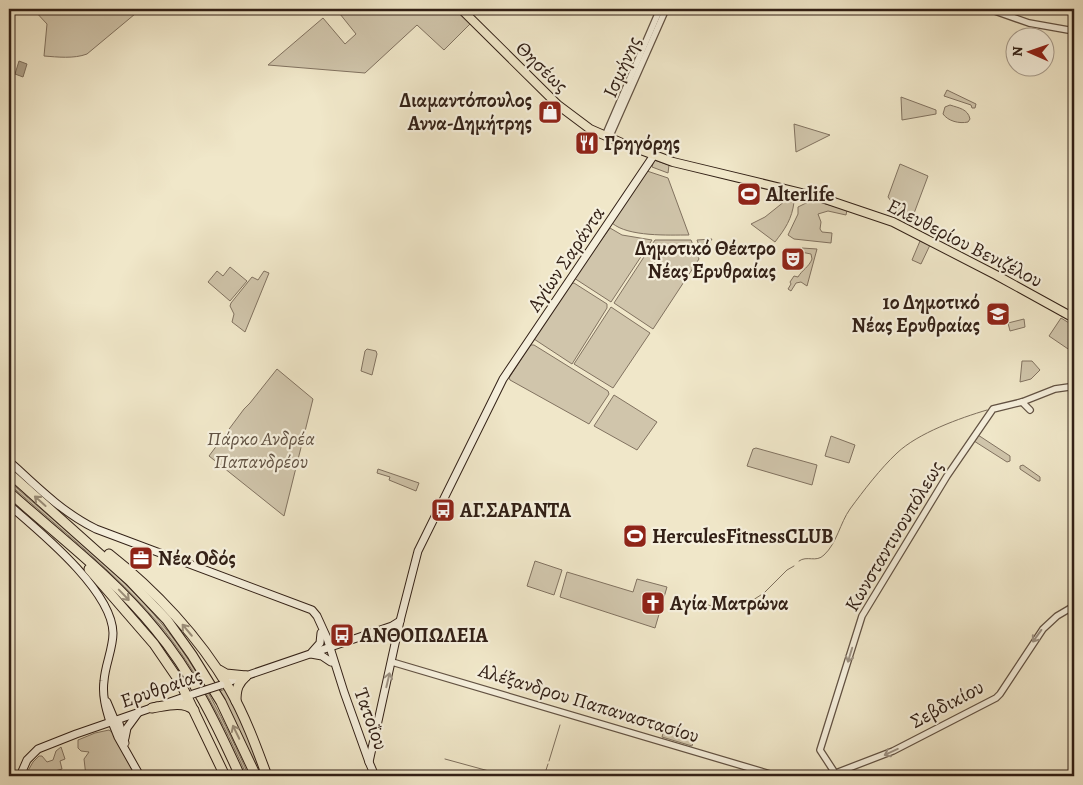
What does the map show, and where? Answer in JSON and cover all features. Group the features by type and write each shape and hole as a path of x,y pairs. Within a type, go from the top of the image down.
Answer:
{"highway":[{"path":"9,473 130,580 162,614 221,702 256,776"},
{"path":"9,492 120,590 168,645 208,709 240,776"},
{"path":"72,529 104,550 145,585 183,625 216,669 223,684 237,703 252,735 267,776"},
{"path":"62,539 154,644 190,695 196,713 225,776"},
{"path":"216,669 226,674 246,676"},
{"path":"237,703 237,688 246,676"},
{"path":"152,708 182,705 190,706 196,713"}],"main road":[{"name":"Θησέως","path":"461,9 558,105 584,126 607,137"},
{"name":"Ελευθερίου Βενιζέλου","path":"607,137 696,168 822,198 893,222 1074,318"},
{"name":"Αγίων Σαράντα","path":"392,662 400,621 418,551 505,373 652,154"},
{"path":"9,461 64,510 88,526 308,608 317,616 328,648"},
{"path":"9,505 61,552 82,574 109,616 112,634 110,656 104,679 104,697 140,776"},
{"path":"298,605 304,608 313,618 328,648"},
{"name":"Ερυθραίας","path":"20,776 27,760 38,749 128,716 392,626 400,621"},
{"path":"321,633 320,642 311,654 322,656 333,662 336,652 342,643"},
{"name":"Τατοΐου","path":"328,648 375,776"},
{"path":"369,762 392,662"},
{"path":"104,697 116,712 128,716"},
{"path":"110,706 114,721 129,755"},
{"path":"124,741 127,728 138,713"}],"street":[{"name":"Ισμήνης","path":"607,137 660,9"},
{"name":"Ισμήνης","path":"607,137 666,9"},
{"path":"989,9 1034,24 1074,31"},
{"name":"Κωνσταντινουπόλεως","path":"835,772 820,750 862,616 947,476 990,411 1074,384"},
{"path":"1022,402 1030,410"},
{"name":"Σεβδικίου","path":"828,776 893,751 996,698 1042,629 1057,616 1074,606"},
{"name":"Αλέξανδρου Παπαναστασίου","path":"392,662 523,699 777,776"}],"green space":[{"path":"33,9 141,9 87,54 77,57 66,57 44,56 47,24"},
{"path":"336,9 456,9 471,23 444,50 417,25 365,73 268,65 323,18 345,44 356,34"},
{"path":"947,90 976,104 975,108 944,96"},
{"path":"901,97 936,110 936,114 902,120"},
{"path":"950,105 965,111 970,119 968,122 961,123 945,116 943,114 945,107"},
{"path":"794,124 830,135 796,152"},
{"path":"654,160 669,165 668,173 652,167"},
{"path":"900,164 928,176 910,224 888,197"},
{"path":"647,171 668,178 689,235 638,233 619,228 612,223"},
{"path":"812,200 847,210 846,215 828,211 818,214 822,232 832,233 831,243 794,239 788,235 798,214 798,207"},
{"path":"785,201 794,202 792,214 775,242 751,224 765,217"},
{"path":"610,228 622,235 652,240 611,302 574,278"},
{"path":"712,239 703,253 702,253 697,240"},
{"path":"655,240 691,240 699,259 653,329 614,303"},
{"path":"920,241 930,245 921,264 912,260"},
{"path":"802,248 817,249 807,286 801,282 796,283 791,291 788,289 791,284 790,282 794,276 798,277 812,259 811,254 801,252"},
{"path":"230,267 247,281 230,301 208,282 217,271 223,276"},
{"path":"264,271 269,273 245,332 232,322 234,314 230,306 252,277 258,280"},
{"path":"574,283 607,304 607,308 572,364 534,339 571,284"},
{"path":"611,307 650,333 613,388 574,364"},
{"path":"1061,318 1074,326 1074,353 1049,336"},
{"path":"1024,319 1025,327 1010,331 1008,323"},
{"path":"530,345 534,345 608,391 609,394 589,424 510,380 509,378"},
{"path":"367,349 376,351 377,354 372,375 361,371"},
{"path":"1022,361 1032,361 1040,370 1031,379 1020,382"},
{"name":"Πάρκο Ανδρέα Παπανδρέου","path":"277,369 313,399 284,516 209,456"},
{"path":"614,395 657,422 637,450 594,426"},
{"path":"978,435 1010,456 1010,461 1007,462 974,441"},
{"path":"831,436 855,445 849,463 825,456"},
{"path":"756,448 817,465 812,485 747,466 753,449"},
{"path":"1023,465 1040,477 1040,481 1020,469 1020,466"},
{"path":"378,469 419,483 416,491 389,480 390,477 377,473"},
{"path":"9,481 108,568 162,624 200,678 249,776 247,776 219,717 197,678 159,624 106,569 9,484"},
{"path":"535,561 562,570 554,595 527,586"},
{"path":"567,572 633,592 637,579 667,587 655,628 560,597"},
{"path":"225,689 240,716 264,776 259,776 218,692"},
{"path":"664,729 694,738 692,746 662,737"},
{"path":"109,730 116,735 136,776 86,776 84,759 89,752 81,751 78,748 78,740"},
{"path":"61,747 65,759 60,761 62,769 55,771 50,776 25,776 39,756 42,756 47,762 53,760 56,751"}],"shaded area":[{"path":"19,61 27,64 23,77 15,74"}],"waterway":[{"path":"799,561 802,559 818,558 824,555 832,545 855,502 897,453 916,439 940,427 987,410"},
{"path":"703,607 708,605 726,610 738,603 753,600 764,593 787,570 794,566"},
{"path":"549,761 560,725"},
{"path":"445,759 507,776"},
{"path":"546,770 548,764"}],"place":[{"name":"Διαμαντόπουλος Αννα-Δημήτρης","path":"550,112"},
{"name":"Γρηγόρης","path":"587,143"},
{"name":"Alterlife","path":"749,194"},
{"name":"Δημοτικό Θέατρο Νέας Ερυθραίας","path":"793,259"},
{"name":"1ο Δημοτικό Νέας Ερυθραίας","path":"998,314"},
{"name":"ΑΓ.ΣΑΡΑΝΤΑ","path":"443,510"},
{"name":"HerculesFitnessCLUB","path":"635,536"},
{"name":"Νέα Οδός","path":"141,558"},
{"name":"Αγία Ματρώνα","path":"653,603"},
{"name":"ΑΝΘΟΠΩΛΕΙΑ","path":"342,635"}]}
